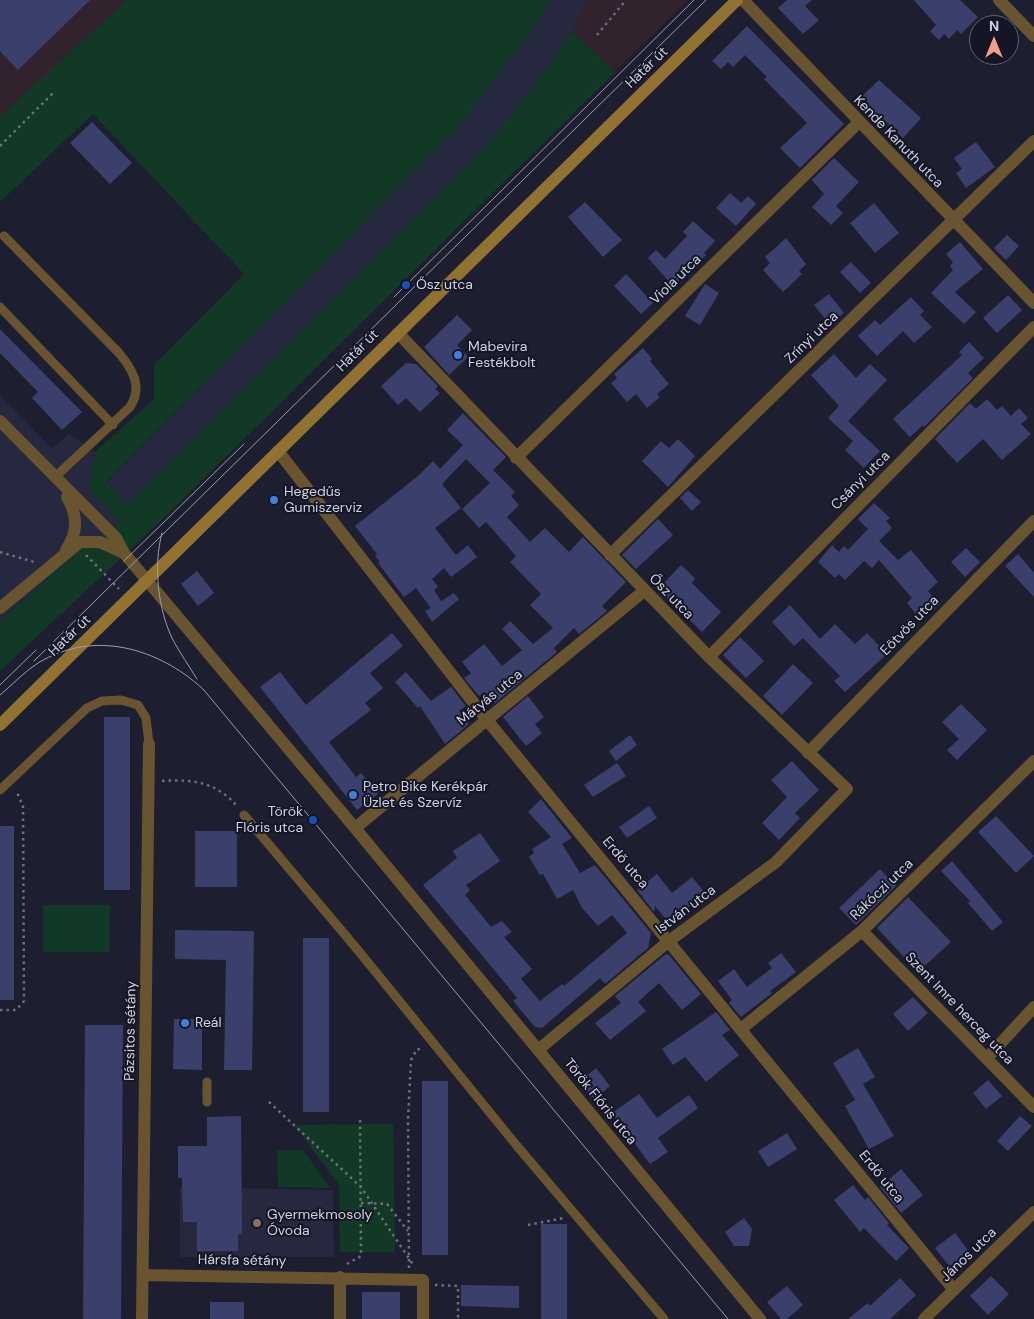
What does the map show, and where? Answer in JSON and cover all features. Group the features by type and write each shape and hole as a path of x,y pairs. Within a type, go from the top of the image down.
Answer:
{"main road":[{"name":"Határ út","path":"0,725 737,0"}],"street":[{"name":"Kende Kanuth utca","path":"743,0 858,122 1034,303"},
{"path":"999,0 1034,36"},
{"name":"Viola utca","path":"516,458 858,122"},
{"name":"Zrínyi utca","path":"610,555 1034,142"},
{"name":"Csányi utca","path":"709,657 1034,327"},
{"name":"Ősz utca","path":"398,333 644,591 709,657 847,789"},
{"path":"0,421 57,481 75,511 76,519 73,536 61,556"},
{"name":"Erdő utca","path":"278,451 487,720 954,1290"},
{"name":"Török Flóris utca","path":"57,481 116,538 124,553 147,582 355,828 760,1319"},
{"name":"Eötvös utca","path":"808,752 1034,521"},
{"path":"0,608 76,545 93,540 124,553"},
{"name":"Mátyás utca","path":"355,828 644,591"},
{"name":"Pázsitos sétány","path":"142,1319 149,744"},
{"name":"Rákóczi utca","path":"741,1029 862,931 1034,761"},
{"name":"István utca","path":"538,1050 669,941 776,862 847,789"},
{"name":"Szent Imre herceg utca","path":"862,931 1034,1108"},
{"path":"987,1058 1034,1007"},
{"name":"János utca","path":"924,1319 1034,1212"},
{"name":"Hársfa sétány","path":"143,1274 340,1277 409,1279 423,1282"},
{"path":"340,1277 340,1319"},
{"path":"423,1282 423,1319"}],"lane":[{"path":"4,236 119,353 133,372 137,382 135,399 113,425 57,481"},
{"path":"0,307 113,425"},
{"path":"0,790 72,721 87,708 102,701 120,700 138,705 146,718 149,744"},
{"path":"244,815 357,949 517,1146 664,1319"},
{"path":"207,1082 207,1102"}],"path":[{"path":"598,35 626,0"},
{"path":"0,146 55,91"},
{"path":"76,545 129,599"},
{"path":"0,552 49,567"},
{"path":"0,1010 16,1010 24,1001 23,806 12,779"},
{"path":"148,782 181,780 204,783 226,794 244,815"},
{"path":"409,1279 411,1060 417,1049 428,1050"},
{"path":"269,1102 361,1187 423,1282 458,1286 458,1319"},
{"path":"340,1277 340,1269 361,1256 360,1119"},
{"path":"361,1204 387,1204 409,1233"},
{"path":"528,1225 573,1216"}],"shaded area":[{"path":"0,0 127,0 0,116"},
{"path":"549,0 587,0 572,31 526,97 481,151 127,505 106,483 456,130 534,29"},
{"path":"587,0 688,0 615,72 572,31"},
{"path":"0,395 52,449 69,434 95,452 89,490 120,522 76,554 0,621"},
{"name":"Gyermekmosoly Óvoda","path":"180,1187 333,1190 334,1257 180,1257"}],"green space":[{"path":"127,0 549,0 534,29 456,130 106,482 127,504 481,151 526,97 572,31 615,72 168,514 0,671 0,621 76,554 120,522 89,490 95,452 154,399 154,365 244,274 93,114 0,202 0,116"},
{"path":"43,905 110,905 109,952 43,952"},
{"path":"393,1124 395,1252 340,1252 339,1185 294,1125"},
{"path":"277,1150 303,1150 330,1188 278,1187"}],"building":[{"path":"0,0 90,0 18,70 0,51"},
{"path":"787,0 812,0 805,6 819,20 803,34 778,8"},
{"path":"914,0 960,0 976,15 969,15 969,26 961,34 957,30 949,39 944,34 939,40 930,31 936,25"},
{"path":"747,26 844,124 800,168 780,148 807,123 764,79 767,77 745,55 733,67 728,62 721,69 712,61"},
{"path":"879,80 921,118 903,138 879,115 876,118 858,100"},
{"path":"92,122 132,163 110,184 70,143"},
{"path":"976,142 995,167 966,188 956,173 962,169 954,158"},
{"path":"834,158 859,182 836,206 843,213 831,225 812,207 824,194 812,180"},
{"path":"730,193 741,203 748,196 756,204 736,226 716,208"},
{"path":"585,202 622,240 603,257 568,217"},
{"path":"874,203 899,233 875,253 850,223"},
{"path":"693,221 715,241 704,253 706,255 673,286 648,258 656,250 665,259 687,236 683,232"},
{"path":"1007,235 1019,246 1006,260 994,248"},
{"path":"786,238 806,264 799,271 802,274 783,292 763,270 770,263 765,257"},
{"path":"960,242 983,269 955,292 976,312 964,324 931,293 953,270 950,266 953,262 946,254"},
{"path":"851,262 871,283 860,293 840,272"},
{"path":"626,274 653,303 641,314 614,286"},
{"path":"705,284 719,293 700,325 685,316"},
{"path":"829,294 844,313 830,325 814,305"},
{"path":"1008,295 1022,310 997,333 983,318"},
{"path":"911,297 924,311 920,315 932,327 914,343 903,331 877,356 858,336 875,320 880,325"},
{"path":"457,315 472,330 457,345 468,357 449,375 424,347"},
{"path":"0,329 82,412 62,430 32,398 38,392 0,353"},
{"path":"969,342 984,358 968,373 973,378 924,427 922,426 910,437 893,419 962,355 959,352"},
{"path":"643,348 652,359 650,361 669,384 657,394 660,397 647,408 636,394 627,402 611,383 617,378 614,374"},
{"path":"834,354 856,378 870,364 887,380 848,421 880,451 864,468 845,450 853,441 828,418 839,406 811,375"},
{"path":"406,363 416,364 438,386 435,389 440,393 420,412 406,398 398,405 381,386"},
{"path":"987,399 997,410 1002,406 1011,416 1019,408 1028,418 1021,424 1031,434 1002,460 983,439 957,463 935,439 970,403 976,409"},
{"path":"463,413 506,457 493,470 515,492 511,496 519,505 507,517 530,542 545,528 569,552 583,537 626,582 602,606 607,611 579,634 574,628 554,648 557,652 495,703 485,692 479,696 464,678 471,673 462,662 484,644 502,666 522,650 502,629 510,621 533,644 553,628 530,605 541,594 510,562 516,556 486,522 479,528 462,509 490,483 466,459 442,484 461,508 435,528 456,555 468,545 477,557 451,577 444,568 432,579 438,587 434,590 441,601 454,593 459,599 432,622 425,611 431,608 416,588 404,597 378,563 380,562 375,556 377,554 355,526 418,476 433,461 440,469 463,445 447,430"},
{"path":"678,439 695,456 668,487 642,461 661,441 669,448"},
{"path":"688,490 701,502 692,511 680,498"},
{"path":"874,503 890,518 886,521 892,528 879,541 898,560 911,550 938,582 928,591 939,605 921,620 907,603 912,598 879,560 872,568 864,561 845,580 839,574 835,578 818,562 832,545 839,552 844,546 848,550 868,529 858,519"},
{"path":"658,519 673,535 636,569 622,555"},
{"path":"966,548 980,562 965,577 951,562"},
{"path":"1018,554 1034,573 1034,597 1005,566"},
{"path":"681,565 695,578 692,583 721,612 702,632 658,589"},
{"path":"197,571 214,593 198,606 181,584"},
{"path":"790,605 820,639 835,624 855,644 867,633 887,654 845,692 834,681 840,676 803,638 794,646 772,622"},
{"path":"392,633 403,646 370,673 383,688 365,703 371,710 329,742 356,777 361,773 378,794 357,810 260,687 280,672 306,705"},
{"path":"740,637 764,661 746,678 723,655"},
{"path":"793,664 813,683 782,715 763,696"},
{"path":"406,672 431,701 451,687 466,706 459,711 469,724 445,744 420,706 418,708 395,682"},
{"path":"528,696 544,717 535,724 542,733 526,746 503,717"},
{"path":"961,704 987,730 957,760 947,750 959,739 942,722"},
{"path":"104,717 130,717 130,890 104,890"},
{"path":"630,735 637,745 616,761 609,751"},
{"path":"792,761 819,790 795,813 800,818 779,840 762,823 787,797 771,780"},
{"path":"617,763 626,776 593,797 584,785"},
{"path":"541,799 572,838 562,844 580,873 595,865 651,933 648,948 605,984 600,978 542,1028 535,1027 513,1001 517,998 423,885 457,858 453,851 480,833 500,861 466,885 470,890 465,895 491,927 502,921 512,932 504,937 532,969 521,979 540,1001 562,984 564,986 627,933 612,915 598,926 582,908 573,890 557,899 543,874 540,875 529,857 534,853 532,849 551,837 528,812"},
{"path":"649,806 657,818 627,838 619,827"},
{"path":"996,816 1034,856 1016,873 978,832"},
{"path":"0,826 14,826 14,1000 0,1000"},
{"path":"195,831 237,831 237,887 195,887"},
{"path":"952,861 1003,922 992,931 968,903 970,901 941,871"},
{"path":"880,869 896,886 856,925 839,908"},
{"path":"657,874 672,893 692,877 706,894 669,923 655,906 654,912 637,890"},
{"path":"908,897 951,942 918,972 877,928"},
{"path":"175,930 254,931 252,1070 224,1070 226,960 175,959"},
{"path":"303,938 329,938 329,1112 303,1112"},
{"path":"781,953 796,972 770,991 772,993 741,1017 729,1003 732,1000 718,981 734,969 747,987 772,968 768,963"},
{"path":"666,954 669,955 701,994 682,1010 659,983 638,1002 646,1011 610,1040 595,1023 621,1003 615,996"},
{"path":"913,997 928,1013 908,1031 893,1014"},
{"path":"716,1012 730,1030 722,1035 739,1055 706,1082 685,1057 673,1065 662,1049"},
{"path":"174,1019 202,1019 202,1070 173,1069"},
{"path":"85,1025 123,1025 121,1319 83,1319"},
{"path":"858,1048 875,1077 863,1084 894,1136 869,1149 845,1106 855,1100 833,1063"},
{"path":"596,1068 610,1086 597,1097 592,1097 579,1082"},
{"path":"988,1080 1002,1096 986,1109 973,1093"},
{"path":"422,1081 448,1081 448,1255 422,1255"},
{"path":"639,1094 657,1118 689,1095 698,1108 658,1138 668,1152 650,1164 612,1113"},
{"path":"241,1116 242,1234 238,1234 238,1251 197,1251 197,1222 183,1222 182,1178 178,1178 178,1146 207,1146 207,1117"},
{"path":"1020,1116 1032,1126 1008,1151 997,1141"},
{"path":"787,1133 797,1149 768,1167 758,1151"},
{"path":"901,1169 923,1195 901,1213 880,1187"},
{"path":"853,1185 865,1200 868,1197 889,1223 887,1225 909,1248 896,1261 864,1228 860,1232 834,1200"},
{"path":"744,1218 752,1229 749,1246 734,1246 725,1232"},
{"path":"541,1224 567,1224 567,1319 541,1319"},
{"path":"955,1233 973,1257 953,1271 935,1248"},
{"path":"991,1276 1009,1294 988,1315 970,1296"},
{"path":"900,1278 916,1295 890,1319 848,1319 868,1303 870,1306"},
{"path":"461,1285 519,1286 519,1308 461,1306"},
{"path":"787,1286 803,1305 787,1319 781,1319 767,1302"},
{"path":"362,1292 400,1292 400,1319 362,1319"},
{"path":"210,1302 244,1302 244,1319 210,1319"}],"tram line":[{"path":"394,297 694,0"},
{"path":"34,661 706,0"},
{"path":"124,561 244,444"},
{"path":"162,533 158,559 158,588 164,615 173,640 197,679"},
{"path":"0,695 38,663 59,653 81,647 103,645 125,648 146,654 166,663 203,689 728,1319"},
{"path":"0,685 36,650"}],"place":[{"name":"Ősz utca","path":"406,285"},
{"name":"Mabevira Festékbolt","path":"458,355"},
{"name":"Hegedűs Gumiszerviz","path":"274,500"},
{"name":"Petro Bike Kerékpár Üzlet és Szervíz","path":"353,795"},
{"name":"Török Flóris utca","path":"313,820"},
{"name":"Reál","path":"185,1023"},
{"name":"Gyermekmosoly Óvoda","path":"257,1223"}]}
